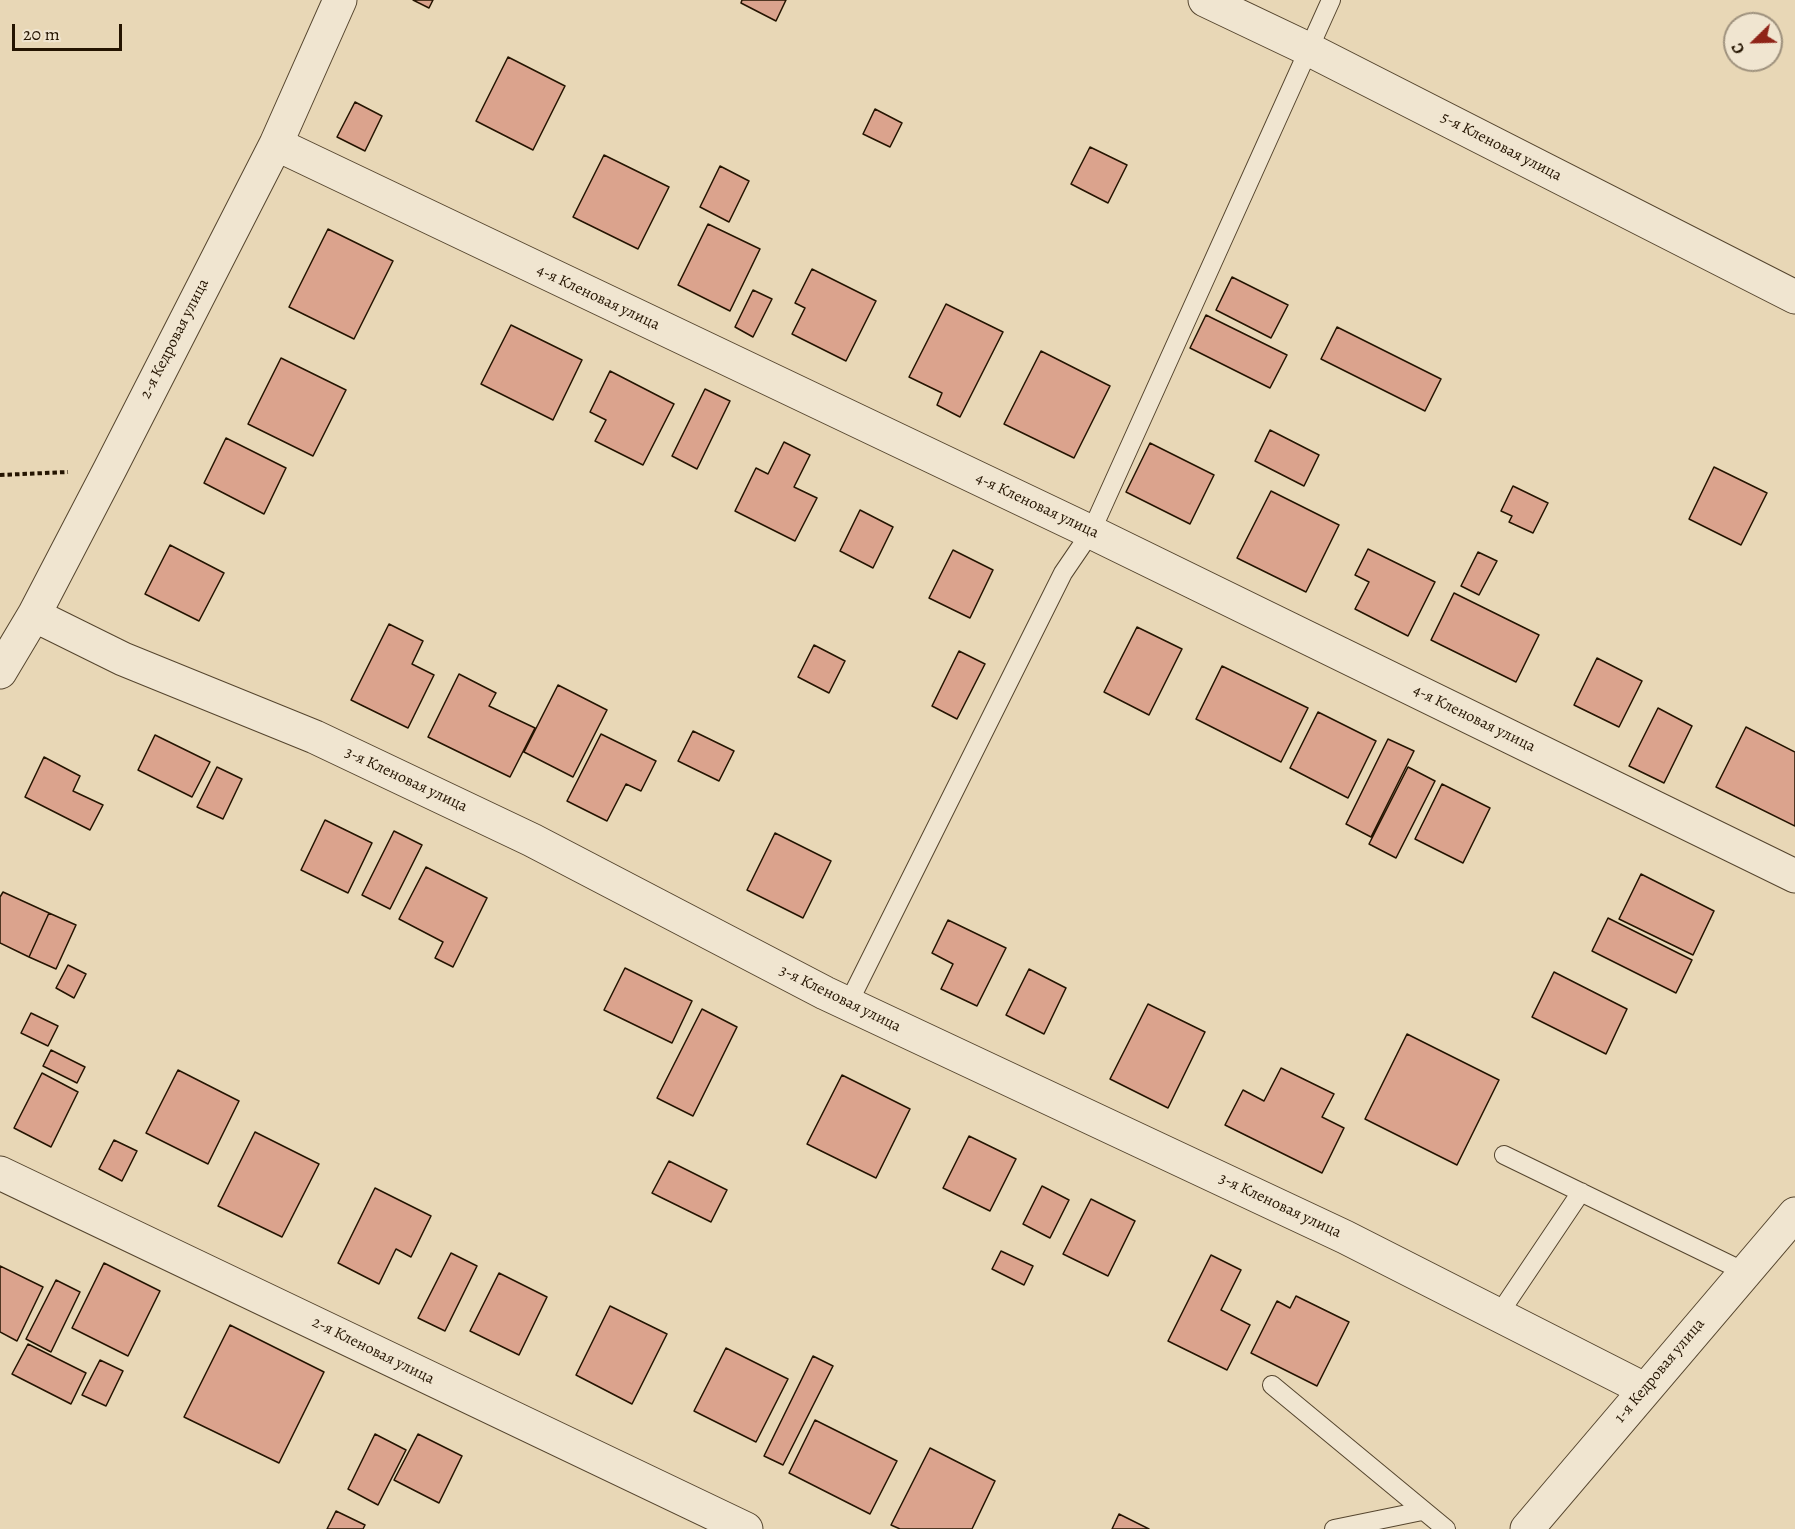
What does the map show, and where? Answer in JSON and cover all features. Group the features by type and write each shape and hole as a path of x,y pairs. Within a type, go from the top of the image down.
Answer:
{"street":[{"name":"2-я Кедровая улица","path":"0,672 34,615 110,470 276,144 340,0"},
{"name":"5-я Кленовая улица","path":"1205,0 1308,49 1795,297"},
{"name":"4-я Кленовая улица","path":"276,144 1091,532 1795,876"},
{"name":"3-я Кленовая улица","path":"34,615 123,658 315,737 510,829 848,1004 1345,1237 1644,1389"},
{"name":"2-я Кленовая улица","path":"0,1173 746,1529"},
{"name":"1-я Кедровая улица","path":"1527,1529 1795,1214"}],"lane":[{"path":"848,1004 1063,573 1091,532 1331,0"},
{"path":"1504,1155 1745,1272"},
{"path":"1499,1314 1581,1192"},
{"path":"1272,1385 1446,1529"},
{"path":"1334,1529 1422,1511"}],"path":[{"path":"0,475 110,470"}],"building":[{"path":"413,0 433,0 429,8"},
{"path":"742,0 786,0 776,21 741,3"},
{"path":"508,57 565,86 533,150 476,121"},
{"path":"355,102 382,116 365,151 337,137"},
{"path":"875,109 902,123 890,147 863,134"},
{"path":"1090,147 1127,165 1108,203 1071,184"},
{"path":"604,155 669,187 638,249 573,217"},
{"path":"720,166 749,181 729,222 700,207"},
{"path":"708,224 760,249 730,311 678,285"},
{"path":"328,229 393,261 354,339 289,307"},
{"path":"812,269 876,301 846,361 792,334 805,308 795,303"},
{"path":"1232,277 1288,305 1271,338 1216,310"},
{"path":"753,290 772,299 753,337 735,327"},
{"path":"946,304 1003,332 960,417 937,405 942,393 909,377"},
{"path":"1206,315 1287,355 1270,388 1190,348"},
{"path":"511,325 582,360 553,420 481,384"},
{"path":"1337,327 1441,379 1425,411 1321,359"},
{"path":"1041,351 1110,386 1074,458 1004,424"},
{"path":"281,358 346,390 313,456 248,424"},
{"path":"610,371 674,404 643,465 595,441 606,420 590,412"},
{"path":"705,389 730,401 697,469 672,456"},
{"path":"1270,430 1319,455 1304,486 1255,461"},
{"path":"226,438 286,468 264,514 204,483"},
{"path":"784,442 810,455 794,487 817,498 795,541 735,511 756,468 768,474"},
{"path":"1150,443 1214,475 1190,524 1126,492"},
{"path":"1714,467 1767,493 1741,545 1689,519"},
{"path":"1513,486 1548,503 1533,533 1509,522 1512,516 1501,511"},
{"path":"1271,491 1339,525 1306,592 1237,558"},
{"path":"860,510 893,527 873,568 840,551"},
{"path":"170,545 224,573 199,621 145,594"},
{"path":"1368,549 1435,582 1408,636 1355,609 1369,582 1355,575"},
{"path":"953,550 993,570 970,618 929,598"},
{"path":"1478,552 1497,561 1479,595 1461,586"},
{"path":"1454,593 1539,635 1516,682 1431,640"},
{"path":"389,624 423,641 412,664 434,675 408,728 351,700"},
{"path":"1137,627 1182,649 1149,715 1104,692"},
{"path":"814,645 845,661 829,693 798,677"},
{"path":"959,651 985,664 957,719 932,706"},
{"path":"1597,658 1642,681 1619,727 1574,705"},
{"path":"1222,666 1308,708 1281,762 1196,719"},
{"path":"459,674 496,693 489,706 535,728 510,777 428,737"},
{"path":"558,685 607,710 573,777 524,752"},
{"path":"1658,708 1692,726 1664,783 1629,766"},
{"path":"1318,712 1376,741 1348,798 1290,768"},
{"path":"1746,727 1795,752 1795,826 1716,787"},
{"path":"693,731 734,751 719,781 678,761"},
{"path":"601,734 656,761 641,791 626,784 607,821 567,801"},
{"path":"155,735 210,762 192,797 138,770"},
{"path":"1388,739 1414,751 1371,837 1346,824"},
{"path":"44,757 80,776 73,791 103,805 90,830 25,797"},
{"path":"217,767 242,779 223,819 197,807"},
{"path":"1408,767 1435,781 1396,858 1369,844"},
{"path":"1442,784 1490,808 1463,863 1415,839"},
{"path":"325,820 372,843 348,893 301,870"},
{"path":"394,831 422,845 390,909 362,895"},
{"path":"775,833 831,861 803,918 747,890"},
{"path":"426,867 487,898 453,967 435,958 443,942 399,919"},
{"path":"1641,874 1714,911 1693,955 1619,919"},
{"path":"3,892 49,913 29,957 0,943 0,897"},
{"path":"49,913 76,925 56,969 29,957"},
{"path":"1608,918 1692,960 1676,993 1592,951"},
{"path":"948,920 1006,948 977,1006 941,989 953,964 932,953"},
{"path":"68,965 86,974 74,998 56,988"},
{"path":"625,968 692,1001 672,1043 604,1010"},
{"path":"1029,969 1066,988 1044,1034 1006,1015"},
{"path":"1554,972 1627,1009 1606,1054 1532,1017"},
{"path":"1148,1004 1205,1032 1168,1108 1110,1079"},
{"path":"702,1009 737,1027 693,1116 657,1098"},
{"path":"31,1013 58,1026 48,1046 21,1033"},
{"path":"1407,1034 1499,1080 1457,1165 1365,1119"},
{"path":"51,1050 85,1067 77,1083 43,1066"},
{"path":"1281,1068 1334,1094 1322,1117 1344,1128 1322,1173 1225,1125 1243,1090 1264,1101"},
{"path":"178,1070 239,1101 208,1164 146,1133"},
{"path":"42,1073 78,1092 51,1147 14,1128"},
{"path":"842,1075 910,1109 876,1178 807,1144"},
{"path":"255,1132 319,1164 282,1237 218,1206"},
{"path":"969,1136 1016,1159 990,1211 943,1188"},
{"path":"114,1140 137,1151 122,1181 99,1169"},
{"path":"669,1161 727,1190 711,1222 652,1193"},
{"path":"1042,1186 1069,1200 1050,1238 1023,1224"},
{"path":"375,1188 431,1216 411,1257 396,1249 379,1284 338,1263"},
{"path":"1091,1199 1135,1221 1108,1276 1063,1254"},
{"path":"1001,1251 1033,1266 1024,1285 992,1269"},
{"path":"451,1253 477,1266 445,1331 418,1318"},
{"path":"1211,1255 1241,1270 1221,1310 1250,1325 1227,1370 1168,1341"},
{"path":"104,1263 160,1291 128,1356 72,1328"},
{"path":"0,1266 43,1287 17,1341 0,1332"},
{"path":"499,1273 547,1297 519,1355 470,1331"},
{"path":"56,1280 80,1292 51,1352 26,1339"},
{"path":"1296,1296 1349,1322 1317,1386 1251,1353 1277,1301 1290,1308"},
{"path":"610,1306 667,1334 632,1404 576,1375"},
{"path":"230,1325 324,1372 279,1463 184,1417"},
{"path":"28,1344 86,1373 71,1404 12,1374"},
{"path":"726,1348 788,1379 756,1442 694,1411"},
{"path":"813,1356 833,1366 783,1465 764,1456"},
{"path":"100,1360 123,1371 106,1406 82,1395"},
{"path":"815,1420 897,1461 870,1514 789,1473"},
{"path":"375,1434 406,1450 378,1505 348,1489"},
{"path":"418,1434 462,1456 439,1503 394,1480"},
{"path":"930,1448 995,1481 972,1529 900,1529 891,1525"},
{"path":"336,1511 365,1525 363,1529 327,1529"},
{"path":"1119,1514 1149,1529 1112,1529"}]}
